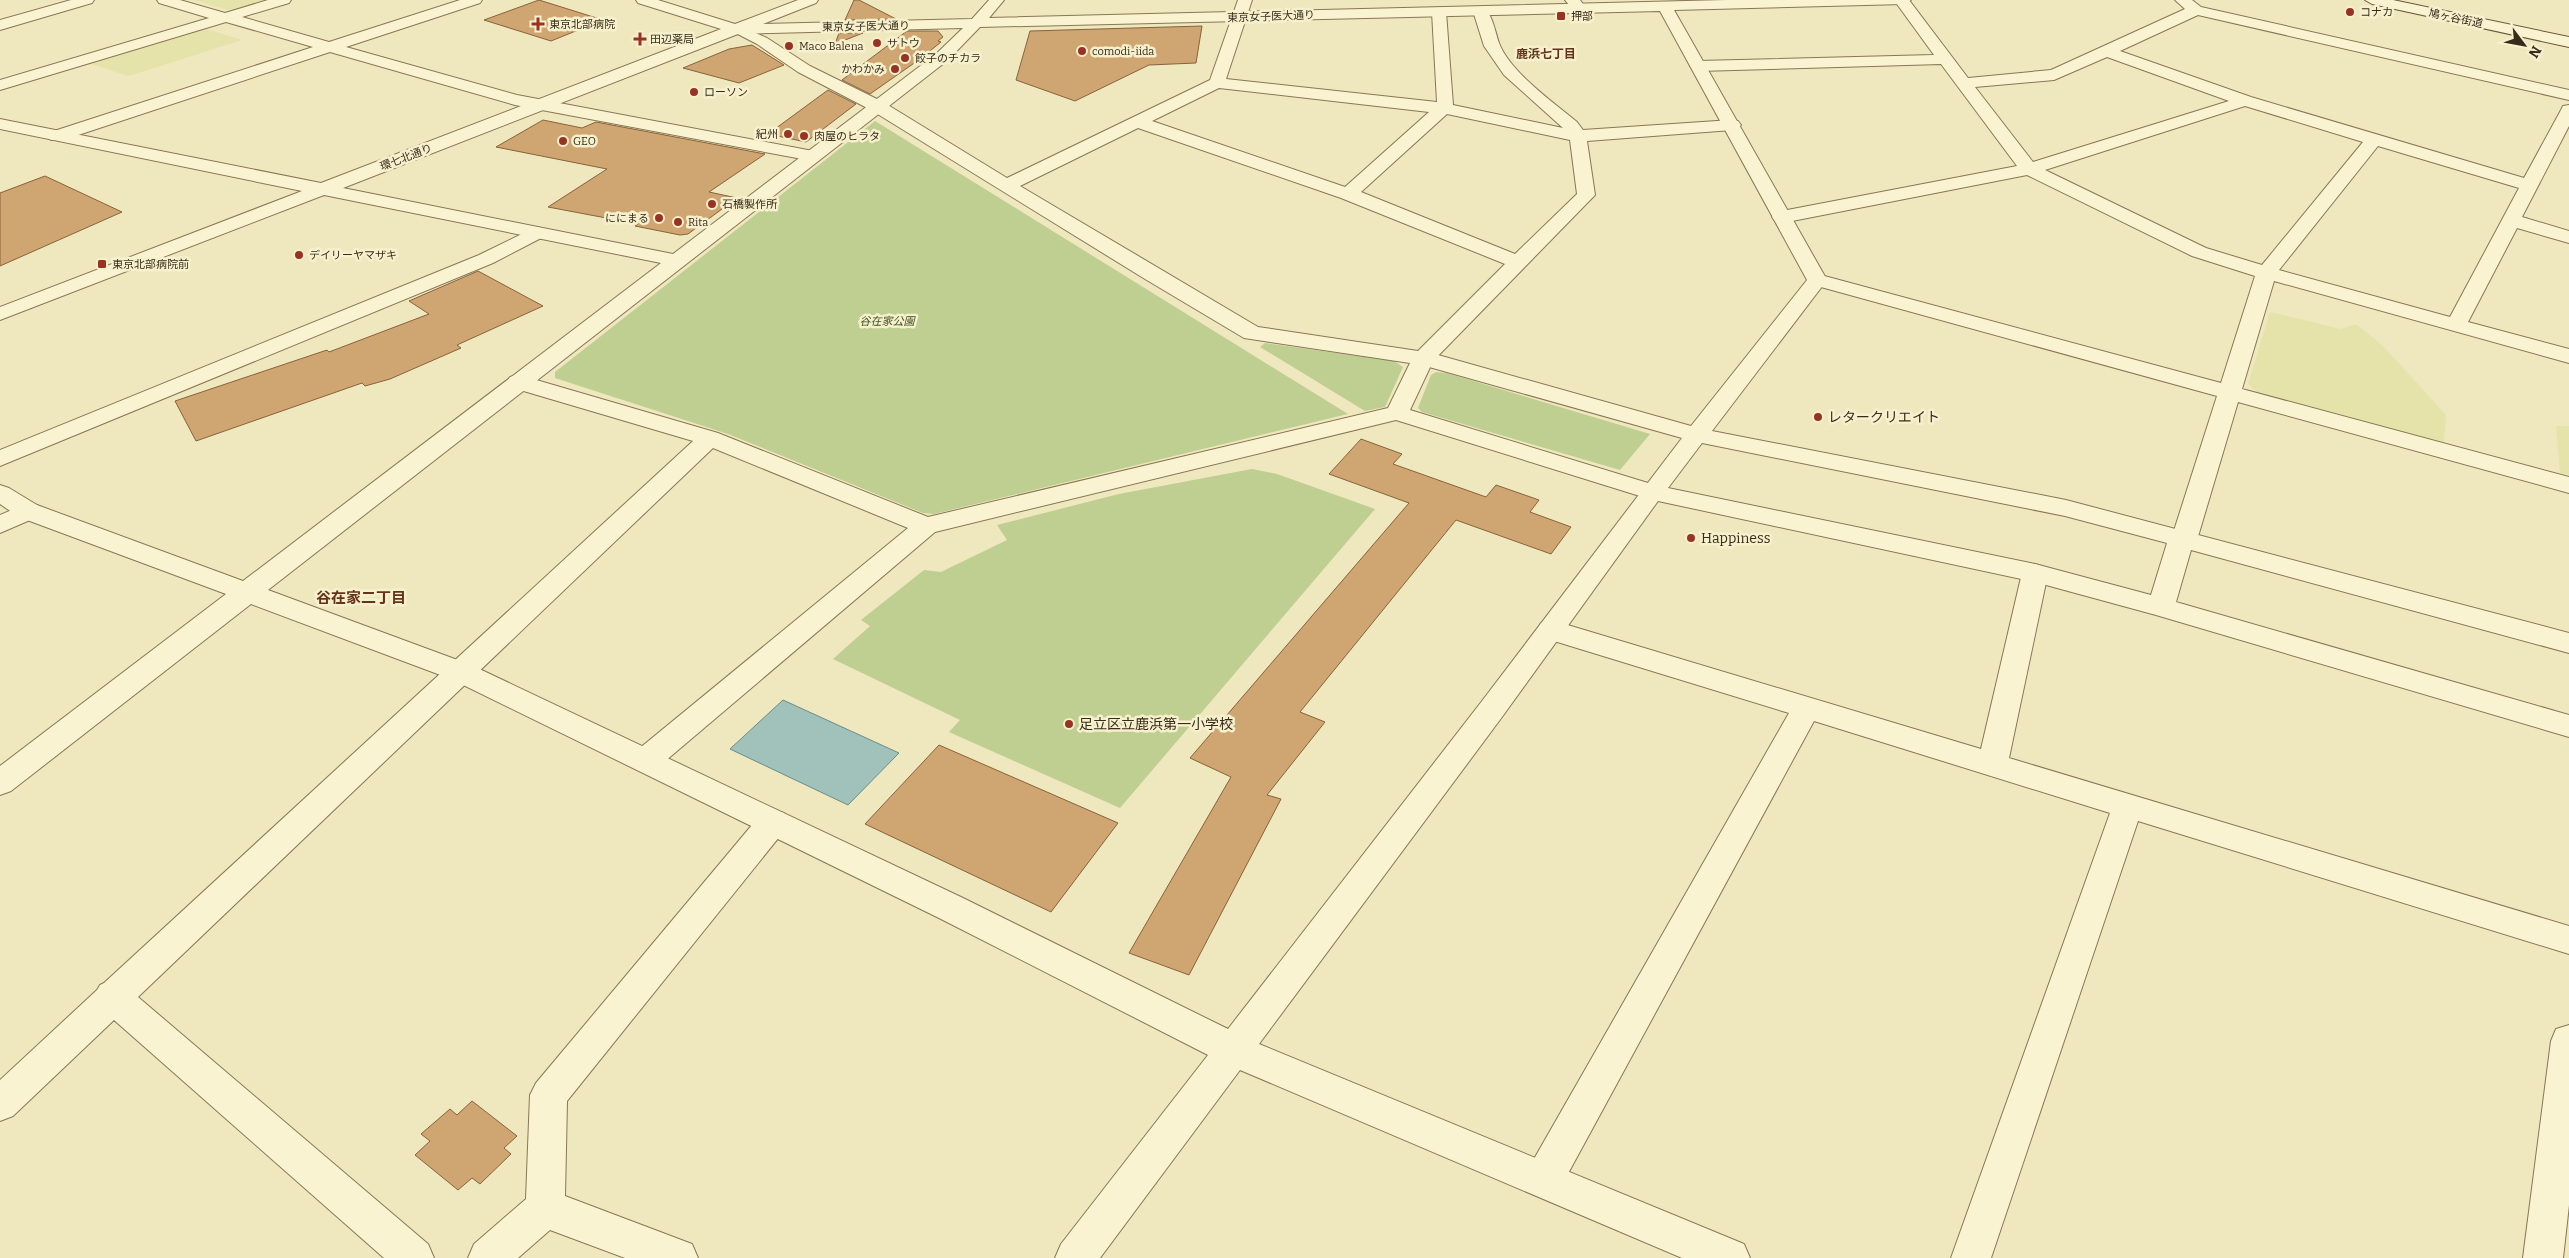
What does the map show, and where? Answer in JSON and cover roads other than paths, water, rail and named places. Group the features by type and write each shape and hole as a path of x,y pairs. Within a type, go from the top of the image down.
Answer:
{"street":[{"path":"0,25 88,0"},
{"path":"164,0 508,98 813,156"},
{"path":"0,85 284,0"},
{"path":"57,136 474,0"},
{"name":"東京女子医大通り","path":"643,0 736,29 1480,11 1575,4 1664,7 1902,0"},
{"name":"環七北通り","path":"0,314 810,0"},
{"path":"0,783 958,44 997,0"},
{"path":"1217,83 1245,0"},
{"path":"1902,0 2029,169 2199,252 2266,273 2569,356"},
{"path":"2182,0 2196,10 2569,95"},
{"name":"鳩ヶ谷街道","path":"2372,0 2569,42"},
{"path":"1664,7 1817,280 2569,485"},
{"path":"1963,83 2054,75 2196,10"},
{"path":"1397,413 1423,358 1586,195 1578,136 1571,126 1510,72 1492,46 1480,11"},
{"path":"1348,194 1446,103 1439,12"},
{"path":"736,29 762,41 804,69 877,106 1152,276 1252,333 1423,358 1697,435 2066,508 2569,643"},
{"path":"2106,51 2245,101 2530,185"},
{"path":"1698,66 1946,59"},
{"path":"1005,186 1217,83 1442,108 1578,136 1732,126"},
{"path":"1782,217 2029,169 2245,101"},
{"path":"2456,325 2569,110"},
{"path":"1138,122 1348,194 1519,263"},
{"path":"0,124 678,261"},
{"path":"2162,607 2266,273 2374,140"},
{"path":"2511,220 2569,237"},
{"path":"0,459 486,259 536,233"},
{"path":"1075,1258 1551,630 1652,492 1817,280"},
{"path":"518,382 710,438 926,526"},
{"path":"646,760 926,526 1397,413 1652,492 2035,573 2162,607 2569,726"},
{"path":"0,1104 112,996 710,438"},
{"path":"0,493 28,511 461,672 960,912 1234,1050 1730,1258"},
{"path":"0,525 28,511"},
{"path":"1993,764 2035,573"},
{"path":"1551,630 2569,940"},
{"path":"1544,1179 1806,709"},
{"path":"1971,1258 2128,805"},
{"path":"488,1258 545,1208 549,1095 773,822"},
{"path":"112,996 414,1258"},
{"path":"2543,1258 2569,1041"},
{"path":"545,1208 678,1258"}],"water":[{"path":"783,700 899,753 848,805 730,749"}],"place":[{"name":"コナカ","path":"2350,12"},
{"name":"押部","path":"1561,16"},
{"name":"東京北部病院","path":"538,24"},
{"name":"田辺薬局","path":"640,39"},
{"name":"サトウ","path":"877,43"},
{"name":"Maco Balena","path":"789,46"},
{"name":"comodi-iida","path":"1082,51"},
{"name":"餃子のチカラ","path":"905,58"},
{"name":"かわかみ","path":"895,69"},
{"name":"ローソン","path":"694,92"},
{"name":"紀州","path":"788,134"},
{"name":"肉屋のヒラタ","path":"804,136"},
{"name":"GEO","path":"563,141"},
{"name":"石橋製作所","path":"712,204"},
{"name":"ににまる","path":"659,218"},
{"name":"Rita","path":"678,222"},
{"name":"デイリーヤマザキ","path":"299,255"},
{"name":"東京北部病院前","path":"102,264"},
{"name":"レタークリエイト","path":"1818,417"},
{"name":"Happiness","path":"1691,538"},
{"name":"足立区立鹿浜第一小学校","path":"1069,724"}],"district":[{"name":"鹿浜七丁目","path":"1546,54"},
{"name":"谷在家二丁目","path":"361,598"}],"park label":[{"name":"谷在家公園","path":"887,321"}]}
